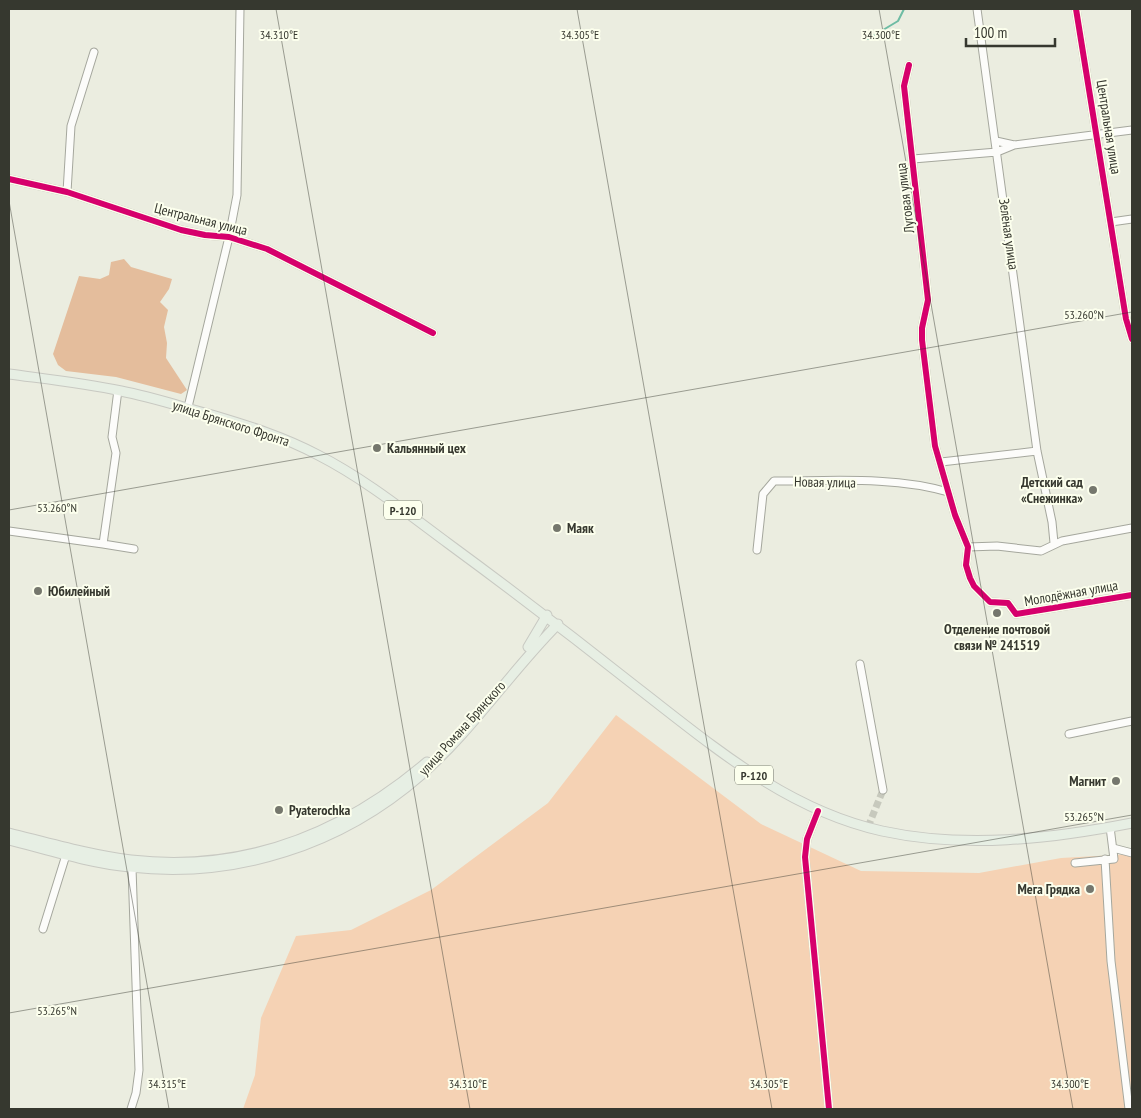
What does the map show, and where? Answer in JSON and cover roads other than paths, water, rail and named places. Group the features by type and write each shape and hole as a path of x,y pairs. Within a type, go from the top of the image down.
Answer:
{"main road":[{"name":"улица Брянского Фронта","path":"9,374 118,390 188,407 272,433 328,460 377,491 558,624"},
{"name":"улица Романа Брянского","path":"9,833 100,855 159,862 222,858 285,847 307,838 367,807 405,781 433,757 533,642 547,615"},
{"name":"улица Романа Брянского","path":"9,840 66,855 132,868 187,869 257,860 308,845 354,823 398,794 437,760 533,649 558,624"},
{"name":"Р-120","path":"558,624 710,745 770,786 818,811 882,831 946,840 998,842 1132,823"}],"street":[{"path":"188,407 229,237 236,196 240,9"},
{"name":"Зелёная улица","path":"977,9 1037,451 1052,522 1054,543"},
{"name":"Центральная улица","path":"1076,9 1126,319 1132,339"},
{"path":"67,192 72,126 94,52"},
{"name":"Луговая улица","path":"909,66 904,86 928,300 922,328 935,446 948,492 968,547 966,565 970,578 974,586 990,602"},
{"path":"913,159 997,152 1014,145 1098,136 1132,130"},
{"path":"996,141 1014,145"},
{"name":"Центральная улица","path":"9,179 67,192 181,230 229,237 267,249 433,333"},
{"path":"1111,222 1132,219"},
{"path":"103,544 116,453 112,437 118,390"},
{"path":"940,462 1037,451"},
{"path":"928,486 941,479 944,473"},
{"name":"Новая улица","path":"757,550 763,494 774,481 899,483 928,486 948,492"},
{"path":"968,547 997,546 1040,551 1054,543 1132,528"},
{"path":"9,531 134,549"},
{"name":"Молодёжная улица","path":"990,602 1008,603 1016,614 1023,614 1132,595"},
{"path":"860,664 883,790"},
{"path":"1069,734 1132,721"},
{"path":"818,811 807,839 805,857 829,1109"},
{"path":"1074,863 1114,858 1110,827"},
{"path":"1113,848 1132,853"},
{"path":"43,929 66,855"},
{"path":"1105,860 1111,961 1129,1109"},
{"path":"131,1109 136,1093 139,1070 132,868"}],"waterway":[{"path":"868,39 898,21 904,9"}],"tunnel":[{"path":"868,827 883,790"}],"place":[{"name":"Кальянный цех","path":"377,448"},
{"name":"Детский сад «Снежинка»","path":"1093,490"},
{"name":"Маяк","path":"557,528"},
{"name":"Юбилейный","path":"38,591"},
{"name":"Отделение почтовой связи № 241519","path":"997,613"},
{"name":"Магнит","path":"1116,781"},
{"name":"Pyaterochka","path":"279,810"},
{"name":"Мега Грядка","path":"1090,889"}]}
